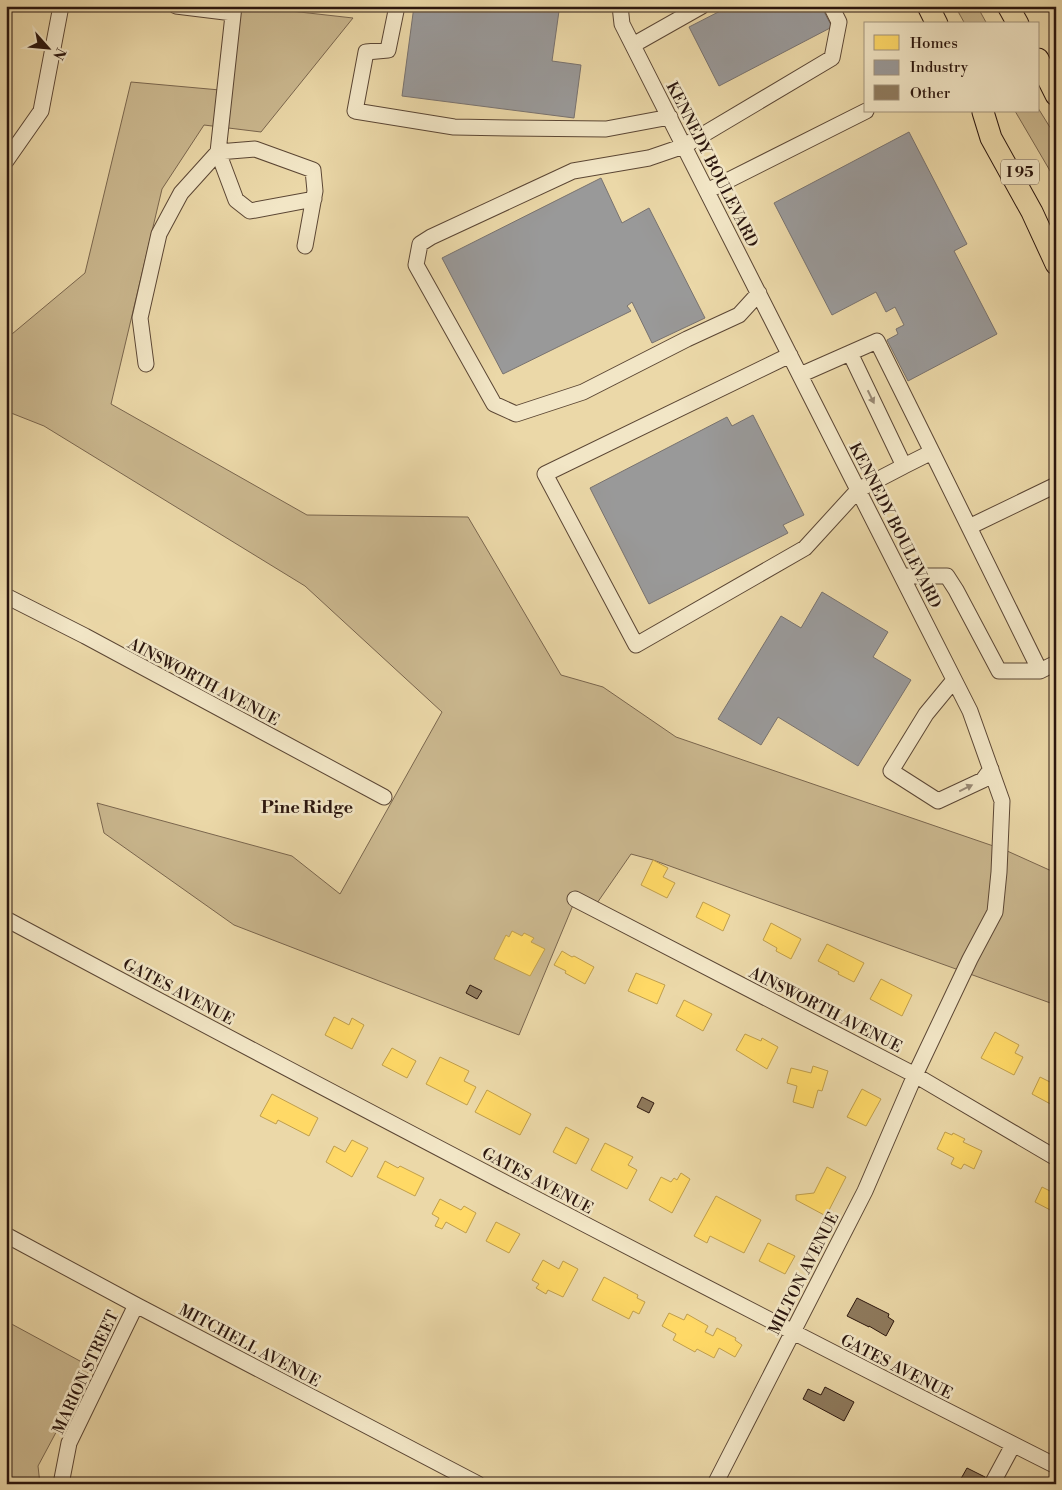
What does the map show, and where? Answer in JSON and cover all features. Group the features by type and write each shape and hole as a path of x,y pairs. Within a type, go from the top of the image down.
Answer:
{"highway":[{"path":"928,6 936,22"},
{"path":"1008,6 1017,22"},
{"path":"1040,61 1056,84"},
{"path":"1040,62 1056,94"},
{"path":"983,112 991,138 1032,212 1056,264"},
{"name":"I 95","path":"983,112 999,134 1056,234"}],"street":[{"path":"6,161 41,111 61,6"},
{"path":"176,6 233,10 218,152 236,200 250,211 314,199"},
{"path":"397,6 388,50 366,52 355,111 454,127 499,128 606,129 670,117"},
{"name":"KENNEDY BOULEVARD","path":"620,6 622,24 970,711 1002,801 995,912 915,1076"},
{"path":"633,45 702,6"},
{"path":"759,293 739,315 583,392 516,414 494,404 416,265 420,244 431,237 573,171 649,158 684,146 832,58 839,22 831,6"},
{"path":"707,191 864,112"},
{"path":"146,364 140,318 159,234 181,194 218,152 255,149 313,170 315,192 305,246"},
{"path":"800,375 877,341 1040,671"},
{"path":"850,353 904,466"},
{"path":"790,355 546,474 636,645 805,548 858,490 932,452"},
{"path":"969,527 1056,485"},
{"path":"902,576 947,576 999,671 1040,671 1056,663"},
{"name":"AINSWORTH AVENUE","path":"6,596 384,798"},
{"path":"954,680 926,714 891,771 938,801 983,780 991,769"},
{"name":"AINSWORTH AVENUE","path":"575,899 915,1076 1056,1158"},
{"name":"GATES AVENUE","path":"6,919 257,1053 792,1333 1056,1466"},
{"name":"MILTON AVENUE","path":"715,1484 865,1191 915,1076"},
{"name":"MITCHELL AVENUE","path":"6,1235 478,1484"},
{"name":"MARION STREET","path":"61,1484 69,1443 136,1304"},
{"path":"992,1484 1013,1445"}],"shaded area":[{"path":"231,6 353,18 261,132 204,125 162,189 111,404 307,515 468,517 561,675 603,687 676,737 1005,850 1056,873 1056,1005 653,860 631,854 595,906 576,898 519,1035 234,925 104,833 97,803 292,856 340,894 442,712 305,586 44,426 6,411 6,339 85,273 131,82 220,90"},
{"path":"955,6 977,6 986,22 964,22"},
{"path":"1040,111 1056,137 1056,181 1016,112"},
{"path":"6,1321 91,1367 38,1466 40,1484 6,1484"}],"building: Homes":[{"path":"653,860 668,868 663,877 675,883 667,898 641,885"},
{"path":"703,902 730,915 723,931 696,917"},
{"path":"771,923 801,939 791,959 776,951 777,948 763,940"},
{"path":"512,931 522,936 524,933 534,938 531,942 545,949 530,976 494,959 506,935 509,937"},
{"path":"827,944 864,963 854,982 818,961"},
{"path":"562,951 594,967 585,984 554,965"},
{"path":"636,973 665,985 657,1004 628,991"},
{"path":"881,979 912,995 902,1016 870,999"},
{"path":"684,1000 712,1014 703,1031 676,1016"},
{"path":"334,1017 349,1025 352,1018 364,1025 352,1049 325,1035"},
{"path":"995,1032 1019,1045 1015,1053 1023,1057 1014,1075 981,1058"},
{"path":"745,1034 761,1041 762,1038 778,1047 767,1069 736,1050"},
{"path":"392,1048 416,1061 407,1078 382,1065"},
{"path":"440,1057 469,1071 464,1081 476,1087 467,1105 426,1084"},
{"path":"813,1066 828,1071 822,1091 818,1090 813,1108 793,1102 797,1086 787,1083 791,1068 811,1073"},
{"path":"1040,1077 1056,1085 1056,1107 1032,1094"},
{"path":"862,1089 881,1099 866,1126 847,1117"},
{"path":"487,1090 531,1114 520,1135 475,1112"},
{"path":"272,1094 318,1118 309,1136 278,1120 276,1124 260,1116"},
{"path":"566,1127 589,1139 576,1164 553,1152"},
{"path":"945,1132 952,1135 953,1133 965,1139 963,1142 982,1151 974,1169 964,1164 961,1169 951,1164 954,1158 937,1149"},
{"path":"352,1140 368,1148 352,1177 326,1162 334,1146 345,1152"},
{"path":"605,1143 633,1157 628,1165 637,1170 627,1189 591,1170"},
{"path":"385,1161 424,1178 415,1196 377,1177"},
{"path":"827,1167 846,1177 826,1216 796,1200 796,1195 814,1193"},
{"path":"681,1173 690,1179 672,1213 649,1200 661,1177 671,1182 674,1178 677,1180"},
{"path":"1042,1187 1056,1194 1056,1213 1035,1202"},
{"path":"716,1196 761,1220 744,1253 710,1236 707,1243 694,1236"},
{"path":"440,1199 461,1210 464,1206 476,1213 466,1233 446,1222 442,1229 435,1226 439,1218 432,1214"},
{"path":"496,1222 520,1234 509,1253 486,1241"},
{"path":"768,1243 795,1256 785,1274 759,1261"},
{"path":"543,1260 559,1269 563,1261 578,1269 563,1297 548,1290 546,1294 536,1288 539,1284 532,1280"},
{"path":"604,1277 638,1295 637,1298 645,1302 639,1314 633,1311 629,1319 592,1300"},
{"path":"669,1313 684,1320 687,1314 708,1326 705,1332 713,1336 717,1328 736,1338 735,1340 742,1345 735,1357 719,1348 714,1358 697,1349 695,1352 673,1340 676,1334 662,1326"}],"building: Industry":[{"path":"414,6 521,6 559,11 552,61 581,65 574,118 402,96"},
{"path":"730,6 821,6 832,27 719,86 689,27"},
{"path":"909,132 967,244 954,251 997,334 908,381 887,340 898,334 896,329 904,325 895,307 886,312 876,292 832,315 774,203"},
{"path":"601,178 622,223 649,208 705,318 652,343 632,302 627,306 631,311 503,374 442,258"},
{"path":"753,415 804,515 783,525 788,533 649,604 590,488 727,417 732,426"},
{"path":"822,592 888,632 873,657 911,680 858,766 778,717 761,745 718,719 781,616 801,628"}],"building: Other":[{"path":"470,985 482,991 477,999 466,993"},
{"path":"642,1097 654,1103 649,1113 637,1107"},
{"path":"857,1298 889,1314 888,1317 894,1321 886,1336 847,1316"},
{"path":"825,1387 854,1402 844,1421 803,1399 808,1389 821,1395"},
{"path":"967,1468 985,1477 982,1484 958,1484"}],"district":[{"name":"Pine Ridge","path":"307,807"}]}
